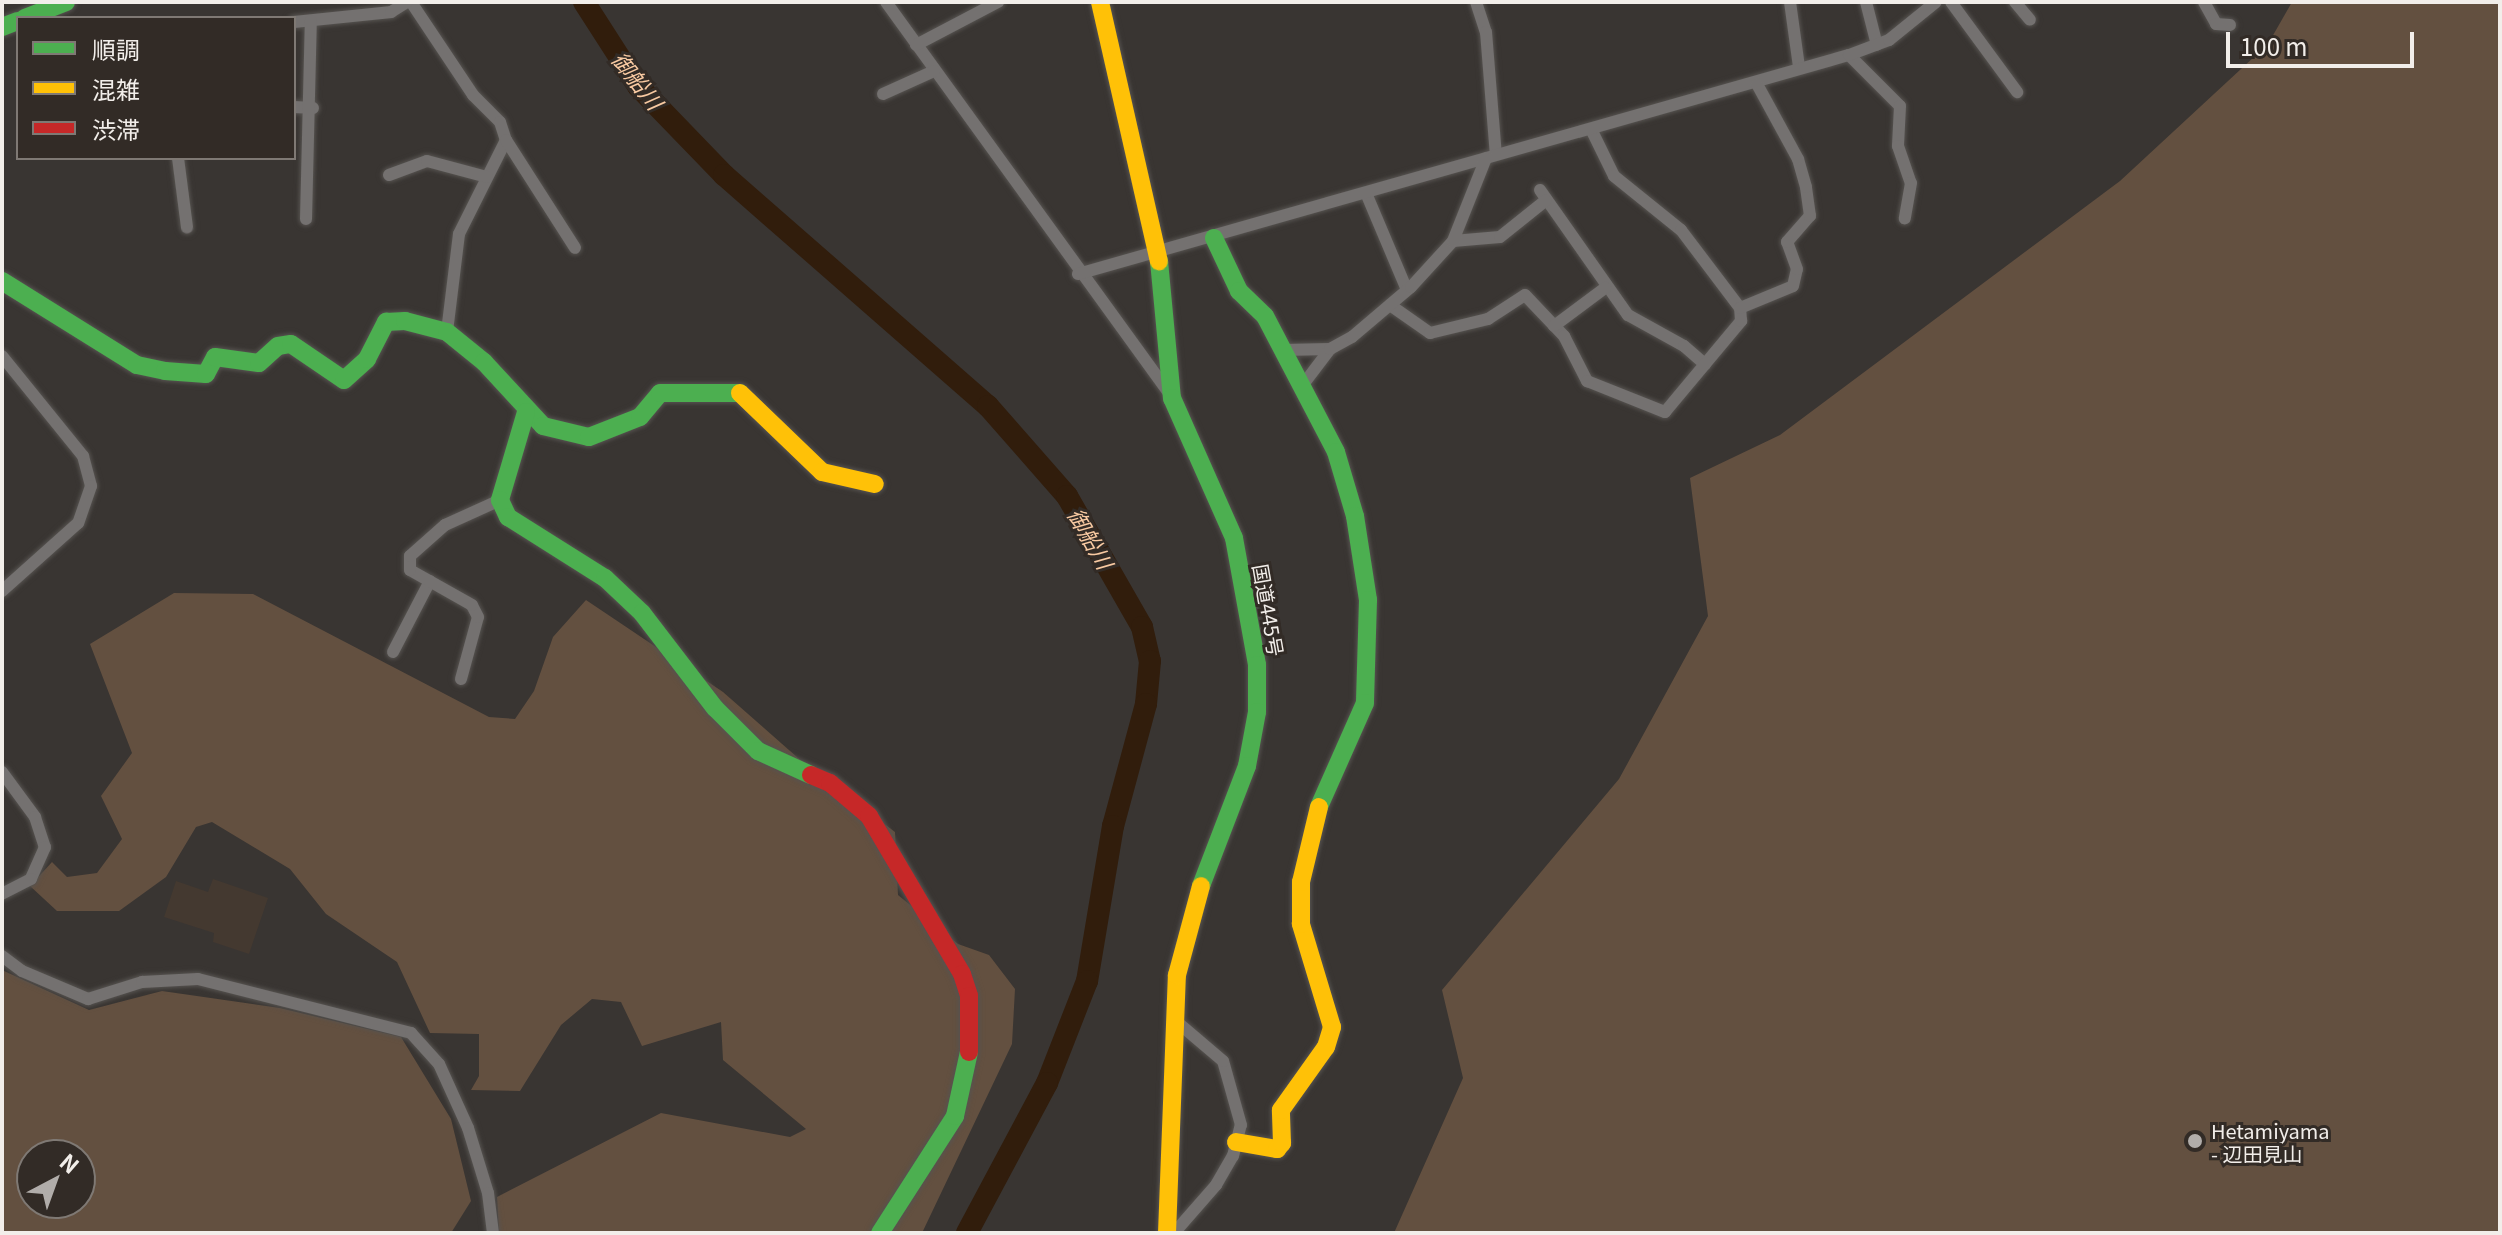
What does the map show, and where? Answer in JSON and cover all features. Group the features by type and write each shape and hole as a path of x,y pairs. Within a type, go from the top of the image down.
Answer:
{"main road":[{"path":"30,16 66,2"},
{"name":"国道445号","path":"1100,2 1158,253 1172,398 1234,538 1257,665 1257,712 1247,766 1190,916 1177,975 1167,1233"},
{"path":"1214,238 1239,291 1265,316 1336,452 1355,516 1368,600 1369,670 1365,703 1321,800 1301,882 1301,924 1332,1027 1326,1047 1281,1110 1282,1143 1277,1149 1236,1142"},
{"path":"2,281 137,365 165,371 206,374 215,357 259,363 278,346 291,344 344,380 367,359 386,322 405,321 447,332 495,372 526,412 543,426 589,437 640,417 660,393 738,391 822,472 875,484"},
{"path":"526,412 500,500 508,517 605,578 642,613 715,708 758,751 830,783 869,816 962,974 969,996 970,1047 955,1116 880,1233"}],"street":[{"path":"296,22 391,12 409,2 473,95 500,122 506,140 575,248"},
{"path":"886,2 1078,274 1172,398"},
{"path":"916,45 998,2"},
{"path":"1302,386 1330,349 1390,305 1453,241 1491,157 1486,32 1476,2"},
{"path":"1790,2 1799,67"},
{"path":"1866,2 1877,45"},
{"path":"1078,274 1592,131 1757,84 1799,67 1849,55 1902,32 1936,2"},
{"path":"1951,2 2017,92"},
{"path":"2015,2 2030,20"},
{"path":"2204,2 2216,24 2230,25"},
{"path":"306,219 313,108 311,21"},
{"path":"1849,55 1900,106 1898,146 1911,183 1905,218"},
{"path":"883,94 934,71"},
{"path":"1740,308 1793,286 1797,269 1787,242 1810,216 1798,159 1757,84"},
{"path":"296,107 313,108"},
{"path":"1390,305 1430,333 1488,319 1525,295 1554,326 1587,381 1661,412 1741,321 1740,308 1681,230 1614,176 1592,131"},
{"path":"447,332 459,234 506,140"},
{"path":"178,160 187,227"},
{"path":"389,175 427,161 487,177"},
{"path":"1366,193 1407,290"},
{"path":"1453,241 1500,237 1542,195 1570,228 1605,288 1642,326 1674,339 1705,364"},
{"path":"1554,326 1605,288"},
{"path":"1283,350 1330,349"},
{"path":"2,356 83,456 91,486 78,523 2,591"},
{"path":"461,679 478,617 472,605 410,570 410,556 465,512 500,500"},
{"path":"393,652 430,581"},
{"path":"2,772 35,817 45,847 31,879 2,894"},
{"path":"2,956 22,971 88,999 142,982 198,979 411,1033 439,1064 468,1128 488,1193 493,1233"},
{"path":"1174,1020 1223,1061 1241,1125 1216,1185 1174,1233"}],"shaded area":[{"path":"2292,2 2500,2 2500,1233 1394,1233 1463,1078 1442,990 1619,779 1708,616 1690,478 1780,435 2120,181 2268,44"},
{"path":"174,593 253,594 489,717 515,719 534,691 553,637 586,600 723,692 798,758 895,832 898,895 958,944 989,955 1015,989 1012,1044 922,1233 499,1233 497,1197 661,1113 790,1137 806,1129 723,1060 721,1022 642,1046 621,1002 592,999 561,1025 520,1091 471,1090 479,1076 479,1034 430,1033 397,962 326,914 290,869 212,822 196,827 166,877 119,911 57,911 30,886 52,862 67,877 97,873 122,839 101,796 132,753 90,644"},
{"path":"213,879 268,898 249,954 213,942 214,933 164,917 176,881 208,892"},
{"path":"2,970 89,1010 162,991 280,1008 401,1037 451,1119 471,1201 451,1233 2,1233"}],"waterway":[{"name":"御船川","path":"584,2 638,86 724,175 988,406 1067,496 1142,627 1150,661 1146,704 1113,826 1087,981 1047,1083 967,1233"}],"traffic: fast":[{"path":"30,16 66,2"},
{"path":"2,27 16,22"},
{"path":"1214,238 1239,291 1265,316 1336,452 1355,516 1368,600 1365,703 1319,807"},
{"path":"1159,261 1172,398 1234,538 1257,665 1257,712 1247,766 1201,886"},
{"path":"2,281 137,365 165,371 206,374 215,357 259,363 278,346 291,344 344,380 367,359 386,322 405,321 447,332 484,362 543,426 589,437 640,417 660,393 740,393"},
{"path":"526,412 500,500 508,517 605,578 642,613 715,708 758,751 811,775"},
{"path":"880,1233 955,1116 969,1052"}],"traffic: slow":[{"path":"1100,2 1159,261"},
{"path":"740,393 822,472 875,484"},
{"path":"1236,1142 1277,1149 1282,1143 1281,1110 1326,1047 1332,1027 1301,924 1301,882 1319,807"},
{"path":"1167,1233 1177,975 1201,886"}],"traffic: jam":[{"path":"811,775 830,783 869,816 962,974 969,996 969,1052"}],"place":[{"name":"Hetamiyama - 辺田見山","path":"2195,1141"}]}
